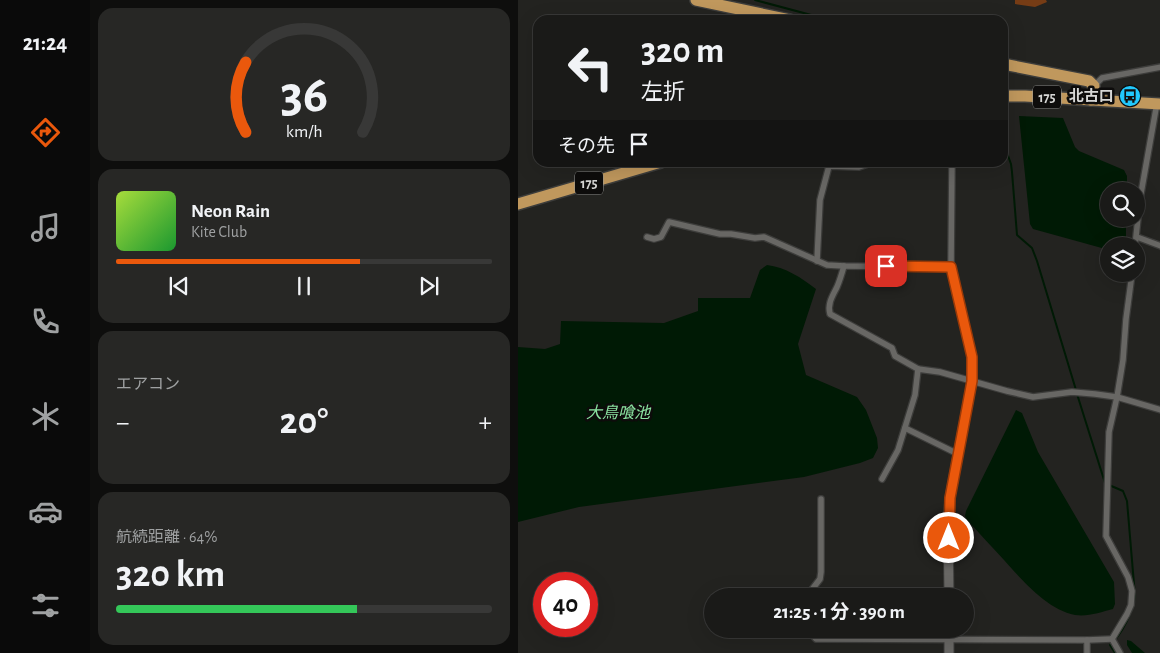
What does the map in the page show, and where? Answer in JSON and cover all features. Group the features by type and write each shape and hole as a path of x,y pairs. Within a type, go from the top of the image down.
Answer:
{"highway":[{"path":"696,0 766,15"},
{"name":"175","path":"1008,65 1089,81 1094,86"},
{"path":"1092,100 1094,86"},
{"name":"175","path":"1008,96 1159,104"},
{"name":"175","path":"518,204 644,167"}],"street":[{"path":"1094,86 1102,78 1160,67"},
{"path":"1137,237 1140,199 1159,104"},
{"path":"817,260 820,200 829,167"},
{"path":"949,588 949,505 972,381 972,357 951,267 952,167"},
{"path":"647,237 654,239 661,237 669,222 720,234 754,238 764,237 827,265 951,267"},
{"path":"1145,240 1160,246"},
{"path":"844,266 838,285 831,298 828,312 892,348 896,356 918,369 940,372 1034,397 1072,392 1117,397 1160,410"},
{"path":"1112,639 1131,605 1132,591 1128,577 1106,536 1109,432 1123,360 1131,282"},
{"path":"882,479 898,450 915,395 918,369"},
{"path":"905,428 958,454"},
{"path":"813,588 820,579 821,572 821,499"},
{"path":"815,638 1112,639"},
{"path":"949,639 949,653"},
{"path":"1112,639 1120,653"},
{"path":"1087,640 1087,653"}],"shaded area":[{"path":"1015,0 1046,0 1047,2 1035,7 1015,4"}],"water":[{"path":"1019,116 1063,118 1075,147 1079,151 1124,170 1127,182 1100,182 1100,227 1126,227 1126,237 1100,237 1100,248 1033,229 1030,224"},
{"name":"大鳥喰池","path":"767,265 793,274 816,289 798,344 806,375 857,397 866,410 877,438 878,448 873,458 804,477 579,507 518,522 518,347 545,349 560,344 561,321 664,323 698,311 698,298 750,298 760,270"},
{"path":"1016,410 1022,413 1038,452 1114,582 1115,604 1113,609 1094,614 1075,615 1065,612 1045,601 1027,585 965,516"},
{"path":"1127,640 1131,641 1145,653 1132,653 1127,645"}],"waterway":[{"path":"755,0 811,15"},
{"path":"1008,156 1011,164 1017,235 1032,248 1037,261 1076,390"},
{"path":"1077,394 1105,483"},
{"path":"1109,485 1123,491 1127,501 1135,596 1126,622 1119,635 1110,645 1115,653"}],"place":[{"name":"北古口","path":"1130,96"}],"route":[{"path":"886,266 951,267 972,357 972,381 950,498 949,538"}]}
